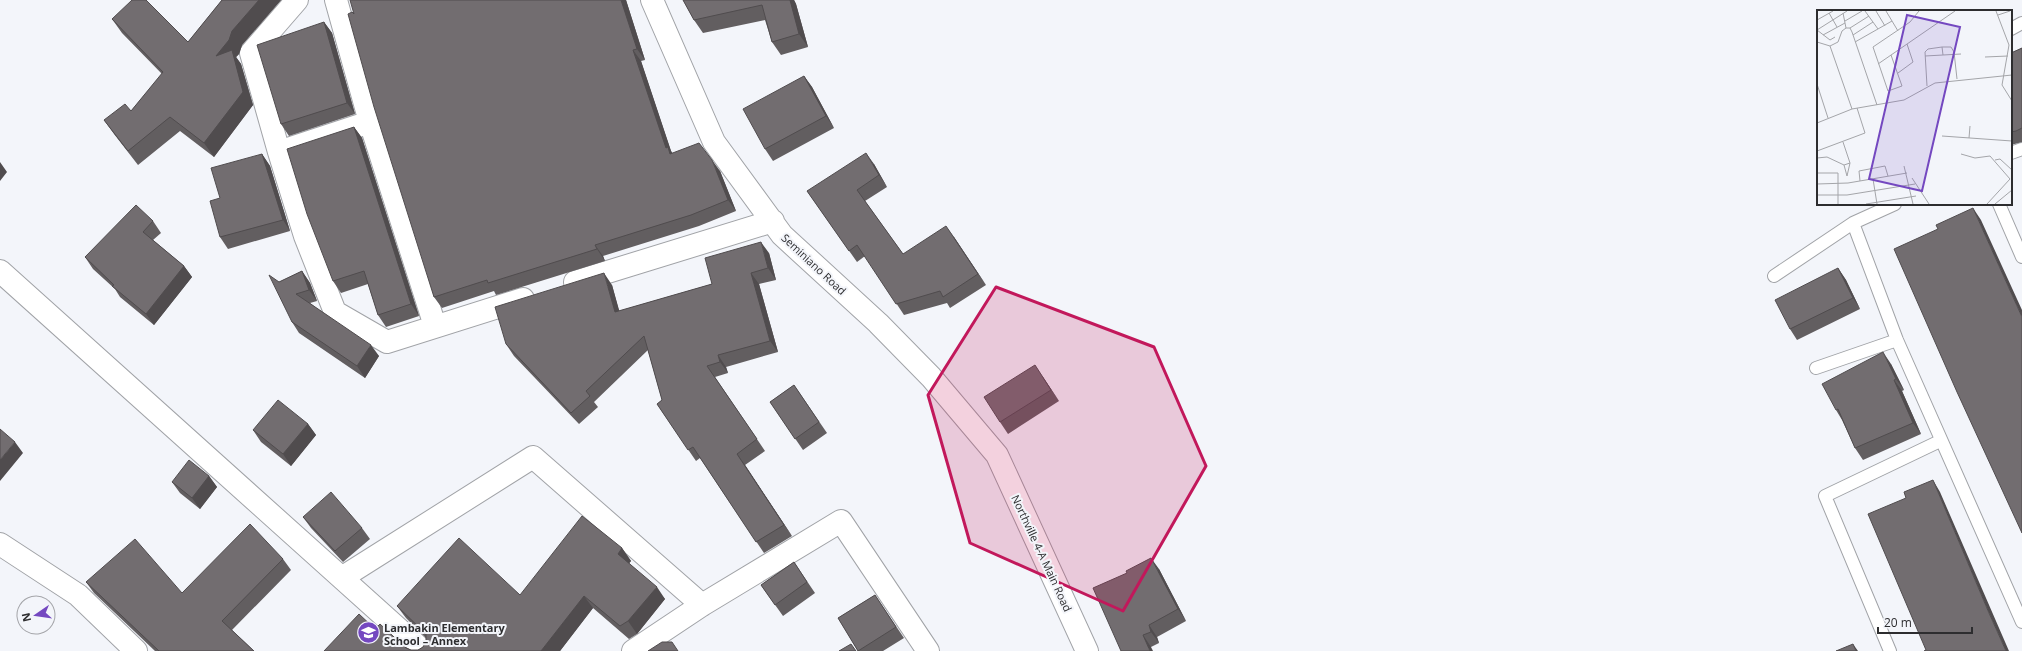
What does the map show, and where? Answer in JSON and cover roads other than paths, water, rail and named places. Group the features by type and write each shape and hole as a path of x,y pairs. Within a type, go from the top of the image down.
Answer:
{"street":[{"path":"297,0 251,53 305,236 335,312 387,342 773,221"},
{"path":"336,0 370,122 435,326"},
{"name":"Seminiano Road","path":"652,0 714,142 782,235 878,323 931,377 997,455"},
{"path":"279,152 370,122"},
{"path":"0,271 423,651"},
{"name":"Northville 4-A Main Road","path":"997,455 1087,651"},
{"path":"343,578 533,458 702,605"},
{"path":"633,651 702,605 841,520 928,651"},
{"path":"0,544 78,595 136,651"}],"lane":[{"path":"2012,28 2022,24"},
{"path":"2012,153 2022,149"},
{"path":"1774,276 1853,223 1893,205"},
{"path":"1999,205 2022,257"},
{"path":"1853,223 1897,340 1940,441 2020,609 2022,622"},
{"path":"1816,368 1897,340"},
{"path":"1890,651 1825,496 1940,441"}],"place":[{"name":"Lambakin Elementary School – Annex","path":"369,633"}]}
